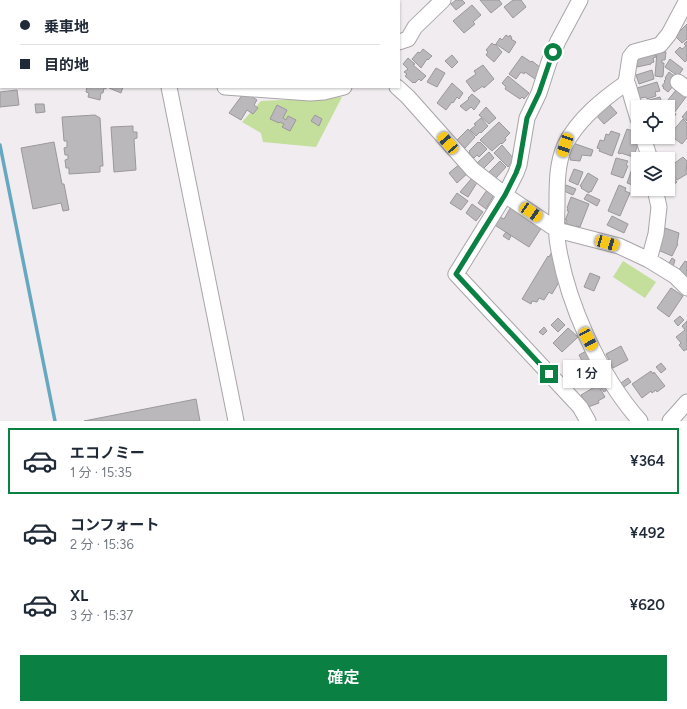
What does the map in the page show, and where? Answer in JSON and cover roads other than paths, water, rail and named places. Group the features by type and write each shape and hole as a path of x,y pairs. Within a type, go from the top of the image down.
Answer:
{"street":[{"path":"400,42 408,39 415,27 443,0"},
{"path":"580,0 558,41 549,62 539,93 527,118 519,165 505,195 456,274 580,407 588,421"},
{"path":"632,100 626,83 630,57 634,52 660,45 669,34 687,0"},
{"path":"626,83 605,98 577,126 565,145 559,165 557,190 557,236 562,264 575,306 588,339 604,369 627,406 640,421"},
{"path":"169,88 236,421"},
{"path":"242,88 310,93 324,92 340,88"},
{"path":"397,88 408,97 474,170 505,195 557,230 619,246 649,260 675,276 687,288"},
{"path":"649,260 656,234 659,207 657,196"},
{"path":"670,421 687,402"}],"waterway":[{"path":"0,145 55,421"}]}
